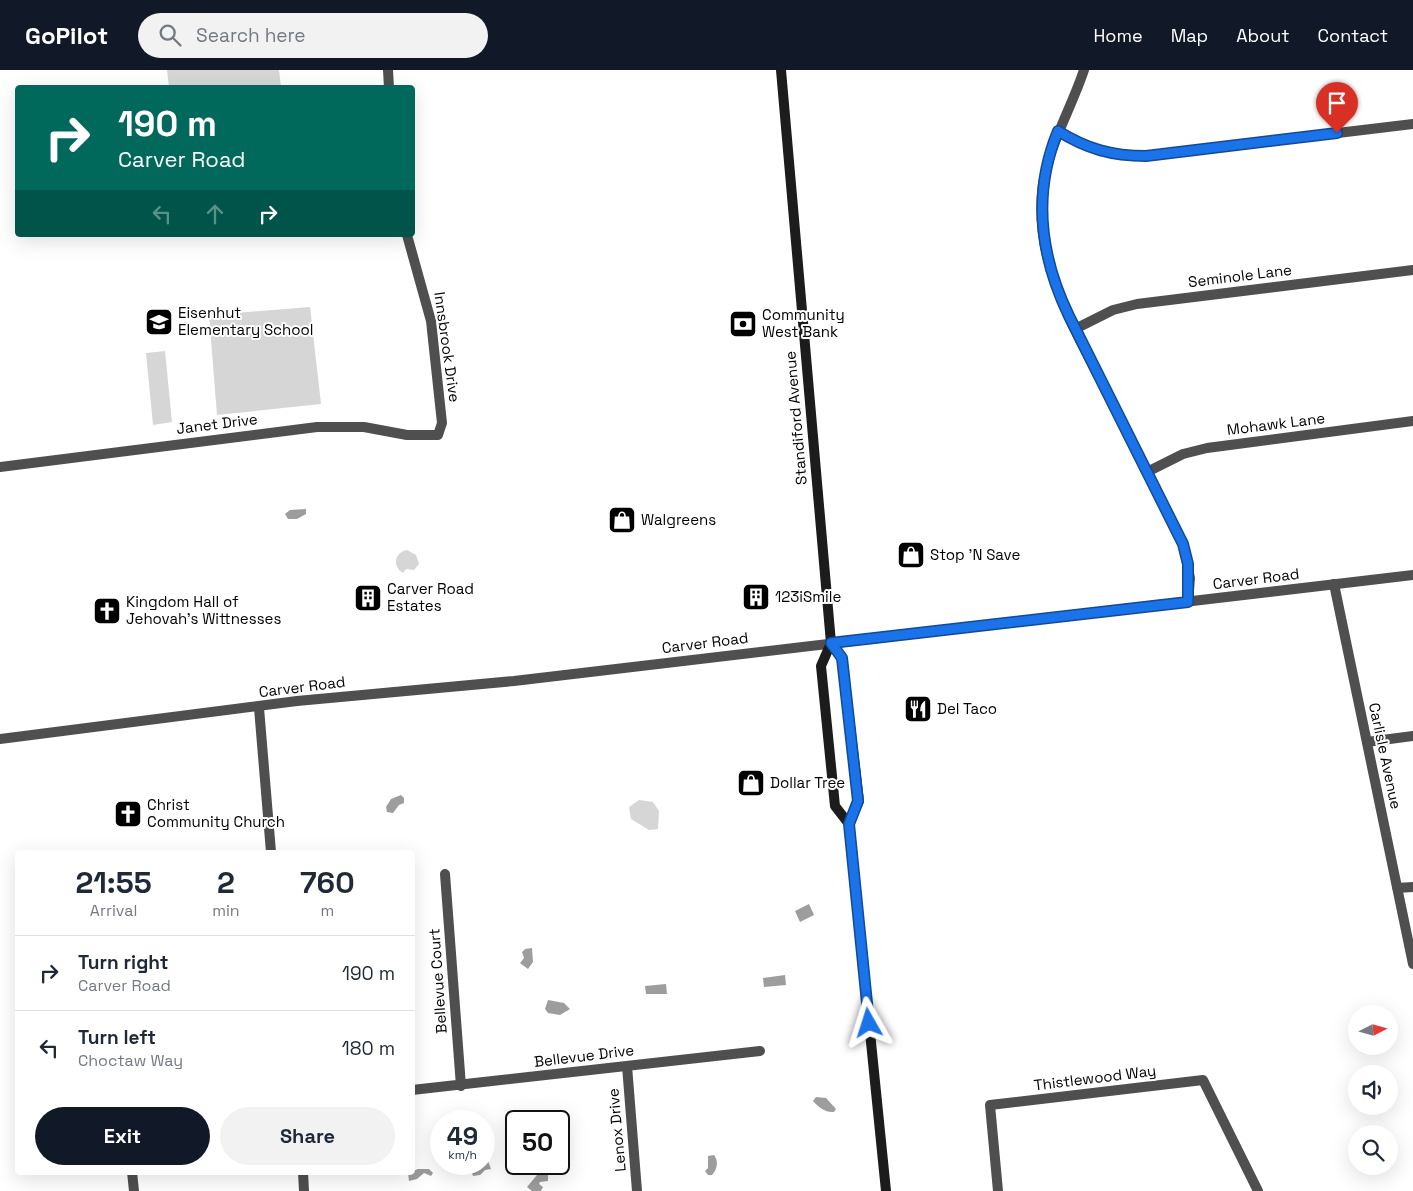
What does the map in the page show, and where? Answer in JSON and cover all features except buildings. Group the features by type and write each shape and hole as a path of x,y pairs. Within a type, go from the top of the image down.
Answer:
{"main road":[{"name":"Standiford Avenue","path":"781,70 831,643 821,666 835,806 849,824"},
{"name":"Standiford Avenue","path":"831,643 842,658 856,768 858,801 849,824 886,1191"}],"street":[{"path":"388,70 389,85"},
{"path":"1084,70 1058,131 1047,165 1041,215 1043,240 1056,289 1183,544 1188,564 1188,602"},
{"path":"1058,131 1076,142 1099,151 1126,156 1146,156 1413,124"},
{"name":"Innsbrook Drive","path":"408,237 431,321 442,423 438,435"},
{"name":"Seminole Lane","path":"1075,329 1113,310 1137,304 1413,270"},
{"name":"Mohawk Lane","path":"1147,472 1183,454 1206,448 1413,421"},
{"name":"Janet Drive","path":"0,467 317,427 364,427 407,435 438,435"},
{"name":"Carver Road","path":"0,739 297,702 514,681 1413,575"},
{"name":"Carlisle Avenue","path":"1334,584 1413,964"},
{"path":"259,708 271,850"},
{"path":"1367,742 1413,736"},
{"name":"Bellevue Court","path":"445,874 461,1086"},
{"path":"1398,888 1413,887"},
{"name":"Bellevue Drive","path":"415,1090 760,1051"},
{"name":"Lenox Drive","path":"627,1066 637,1191"},
{"name":"Thistlewood Way","path":"998,1191 990,1105 1203,1080 1258,1191"},
{"path":"132,1175 134,1191"},
{"path":"303,1175 304,1191"}],"shaded area":[{"path":"167,70 279,70 281,85 169,85"},
{"path":"310,307 321,404 217,415 209,315"},
{"path":"165,351 172,422 153,425 146,353"},
{"path":"306,509 306,514 297,519 288,519 285,514 290,510"},
{"path":"407,550 416,555 419,564 414,570 406,569 403,573 397,567 396,560 399,554"},
{"path":"401,795 404,798 404,803 399,805 393,813 387,812 386,807 391,799"},
{"path":"639,800 653,802 659,811 658,829 649,830 631,819 629,807"},
{"path":"809,904 814,915 800,922 795,911"},
{"path":"532,948 533,962 528,969 520,963 524,958 522,952 525,949"},
{"path":"785,975 786,985 764,987 763,978"},
{"path":"666,984 667,994 646,994 645,986"},
{"path":"548,1000 564,1003 570,1009 560,1015 548,1013 545,1009"},
{"path":"816,1097 826,1098 836,1109 834,1112 825,1111 817,1105 813,1101"},
{"path":"714,1155 717,1163 716,1168 712,1175 708,1175 705,1171 708,1168 708,1156"},
{"path":"429,1169 430,1175 432,1175 431,1176 424,1173 417,1179 409,1181 408,1175 415,1175 415,1170"},
{"path":"537,1175 548,1175 548,1181 540,1182 539,1184 543,1187 541,1191 532,1191 527,1187"}],"place":[{"name":"Eisenhut Elementary School","path":"159,322"},
{"name":"Community West Bank","path":"743,324"},
{"name":"Walgreens","path":"622,520"},
{"name":"Stop 'N Save","path":"911,555"},
{"name":"123iSmile","path":"756,597"},
{"name":"Carver Road Estates","path":"368,598"},
{"name":"Kingdom Hall of Jehovah's Wittnesses","path":"107,611"},
{"name":"Del Taco","path":"918,709"},
{"name":"Dollar Tree","path":"751,783"},
{"name":"Christ Community Church","path":"128,814"}],"route":[{"path":"869,1023 849,824 858,801 856,768 842,658 831,643 1188,602 1190,578 1183,544 1069,316 1056,289 1048,265 1041,215 1043,186 1047,165 1058,131 1090,149 1126,156 1146,156 1337,133"}]}
